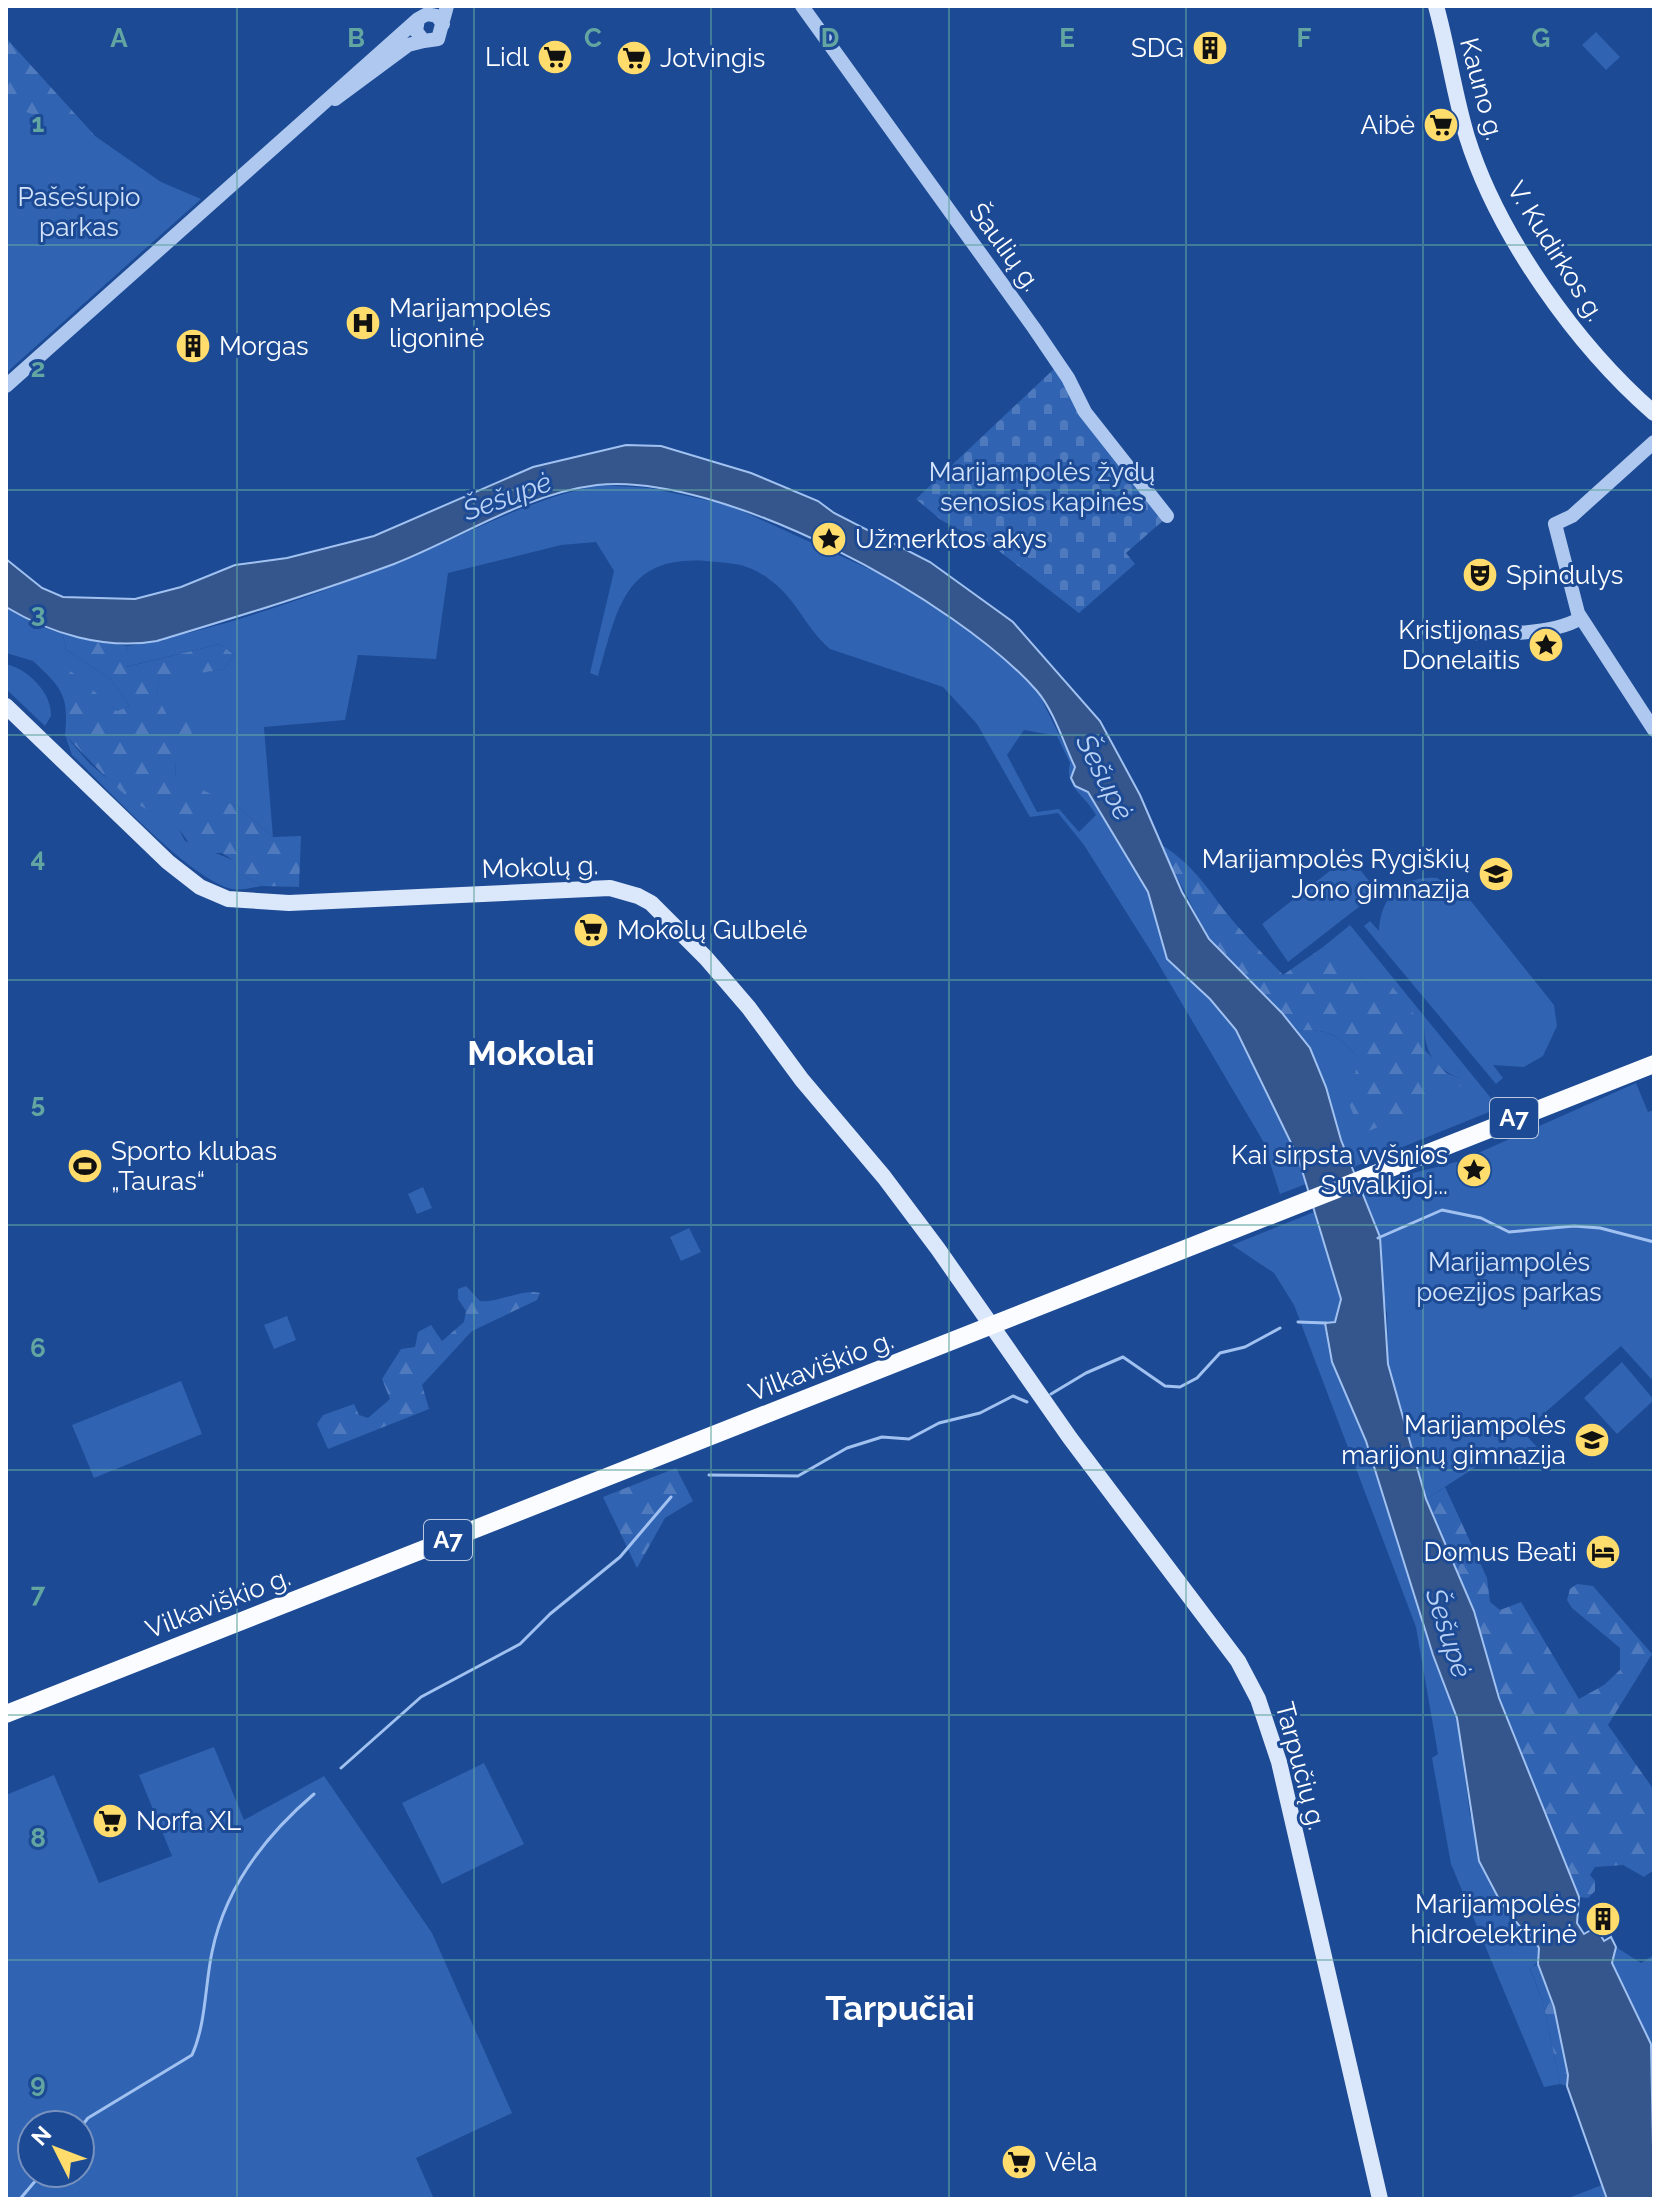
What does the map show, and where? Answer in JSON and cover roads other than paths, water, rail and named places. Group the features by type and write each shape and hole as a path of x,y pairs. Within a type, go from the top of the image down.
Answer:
{"highway":[{"name":"Vilkaviškio g.","path":"6,1714 1654,1064"}],"main road":[{"name":"Kauno g.","path":"1436,6 1467,137 1486,182"},
{"name":"V. Kudirkos g.","path":"1486,182 1529,261 1568,323 1601,362 1654,413"},
{"name":"Mokolų g.","path":"6,706 168,862 200,887 228,899 289,903 610,888 651,903 706,958 749,1008 802,1080 884,1177 991,1327"},
{"name":"Tarpučių g.","path":"991,1327 1070,1438 1223,1638 1258,1699 1279,1762 1380,2199"}],"street":[{"path":"327,103 361,83 408,45 438,39 447,6"},
{"name":"Šaulių g.","path":"802,6 1034,328 1085,412 1167,516"},
{"path":"6,386 424,14 432,14 443,24"},
{"path":"424,14 416,31 424,41"},
{"path":"1654,442 1572,516 1555,524 1581,618 1654,730"},
{"path":"1429,632 1524,631 1563,626 1581,618"}],"water":[{"name":"Šešupė","path":"626,445 661,446 751,473 818,501 834,513 930,562 1013,622 1100,721 1140,795 1182,892 1209,939 1282,1013 1310,1048 1326,1087 1341,1140 1380,1237 1388,1364 1426,1499 1474,1611 1499,1698 1579,1897 1577,1923 1584,1934 1596,1927 1604,1941 1611,1937 1616,1947 1612,1963 1651,2044 1654,2199 1607,2199 1567,2086 1568,2075 1554,2007 1538,1964 1539,1948 1526,1928 1522,1929 1500,1901 1479,1861 1457,1718 1433,1655 1366,1441 1332,1362 1325,1323 1335,1322 1341,1299 1298,1157 1236,1030 1210,999 1167,959 1148,892 1088,792 1075,786 1071,778 1075,767 1043,699 1000,655 952,618 895,582 833,549 769,520 706,498 648,486 597,485 544,497 394,564 157,641 118,643 79,638 41,625 6,607 6,559 42,588 63,597 135,599 181,587 235,565 287,558 374,536 533,467"}],"waterway":[{"path":"1378,1238 1442,1210 1481,1218 1509,1232 1574,1226 1600,1228 1654,1242"},
{"path":"1298,1322 1326,1323"},
{"path":"1051,1394 1086,1373 1123,1357 1165,1386 1180,1387 1197,1378 1220,1353 1245,1347 1280,1328"},
{"path":"709,1475 798,1476 847,1448 882,1437 909,1439 939,1423 980,1413 1013,1396 1027,1402"},
{"path":"341,1768 421,1697 520,1644 550,1614 620,1557 671,1497"},
{"path":"96,2113 192,2055 203,2017 212,1952 227,1906 264,1845 314,1794"},
{"path":"20,2199 28,2189"}],"place":[{"name":"SDG","path":"1210,48"},
{"name":"Lidl","path":"555,57"},
{"name":"Jotvingis","path":"634,58"},
{"name":"Aibė","path":"1441,125"},
{"name":"Marijampolės ligoninė","path":"363,323"},
{"name":"Morgas","path":"193,346"},
{"name":"Užmerktos akys","path":"829,539"},
{"name":"Spindulys","path":"1480,575"},
{"name":"Kristijonas Donelaitis","path":"1546,645"},
{"name":"Marijampolės Rygiškių Jono gimnazija","path":"1496,874"},
{"name":"Mokolų Gulbelė","path":"591,930"},
{"name":"Sporto klubas „Tauras“","path":"85,1166"},
{"name":"Kai sirpsta vyšnios Suvalkijoj...","path":"1474,1170"},
{"name":"Marijampolės marijonų gimnazija","path":"1592,1440"},
{"name":"Domus Beati","path":"1603,1552"},
{"name":"Norfa XL","path":"110,1821"},
{"name":"Marijampolės hidroelektrinė","path":"1603,1919"},
{"name":"Vėla","path":"1019,2162"}],"district":[{"name":"Mokolai","path":"531,1053"},
{"name":"Tarpučiai","path":"900,2008"}],"park label":[{"name":"Pašešupio parkas","path":"79,212"},
{"name":"Marijampolės žydų senosios kapinės","path":"1042,487"},
{"name":"Marijampolės poezijos parkas","path":"1509,1277"}]}
